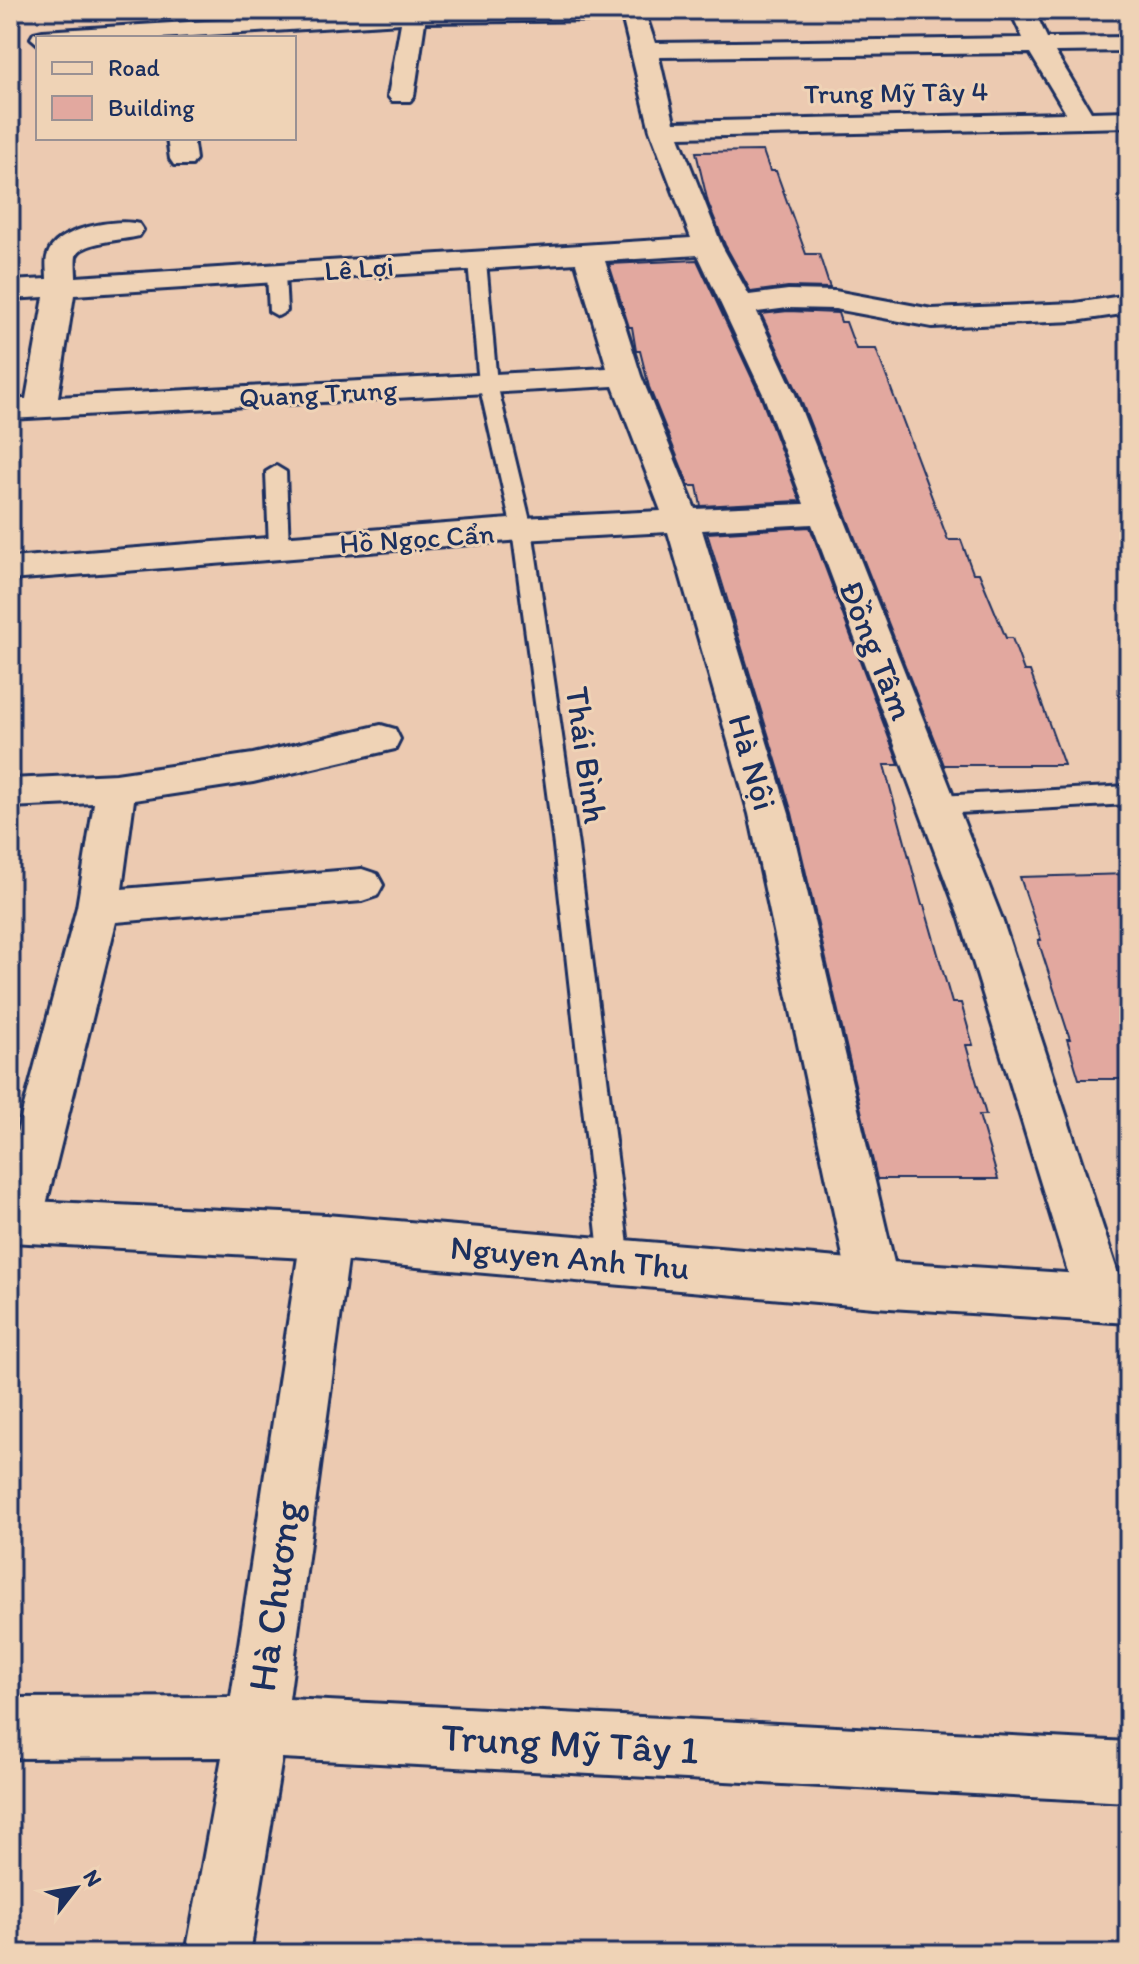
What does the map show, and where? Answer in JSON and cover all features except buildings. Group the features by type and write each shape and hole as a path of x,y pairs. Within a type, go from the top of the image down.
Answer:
{"street":[{"path":"44,36 67,10"},
{"path":"1022,10 1038,45 1083,120"},
{"path":"61,36 248,17 632,12"},
{"name":"Đồng Tâm","path":"632,12 645,50 663,130 708,246 739,305 779,394 939,805 1115,1299"},
{"path":"401,96 420,13"},
{"path":"645,50 1129,44"},
{"name":"Trung Mỹ Tây 4","path":"663,130 1129,119"},
{"path":"25,408 61,287 62,254 70,244 88,236 129,230"},
{"name":"Lê Lợi","path":"10,290 708,246"},
{"name":"Hà Nội","path":"588,254 625,376 682,520 769,814 874,1284"},
{"path":"739,305 788,299 835,300 932,318 1075,312 1129,304"},
{"name":"Quang Trung","path":"25,408 625,376"},
{"name":"Hồ Ngọc Cẩn","path":"10,569 522,529 824,513"},
{"path":"10,793 116,788 253,768 381,739"},
{"path":"14,1221 98,907 116,788"},
{"path":"98,907 362,885"},
{"name":"Nguyen Anh Thu","path":"14,1221 326,1237 874,1284 1115,1299"},
{"name":"Hà Chương","path":"218,1954 250,1769 326,1237"},
{"name":"Trung Mỹ Tây 1","path":"10,1728 255,1727 1129,1772"}],"lane":[{"name":"Thái Bình","path":"477,261 488,384 522,529 566,846 615,1261"},
{"path":"276,274 278,311"},
{"path":"276,472 279,548"},
{"path":"939,805 1129,795"}]}
